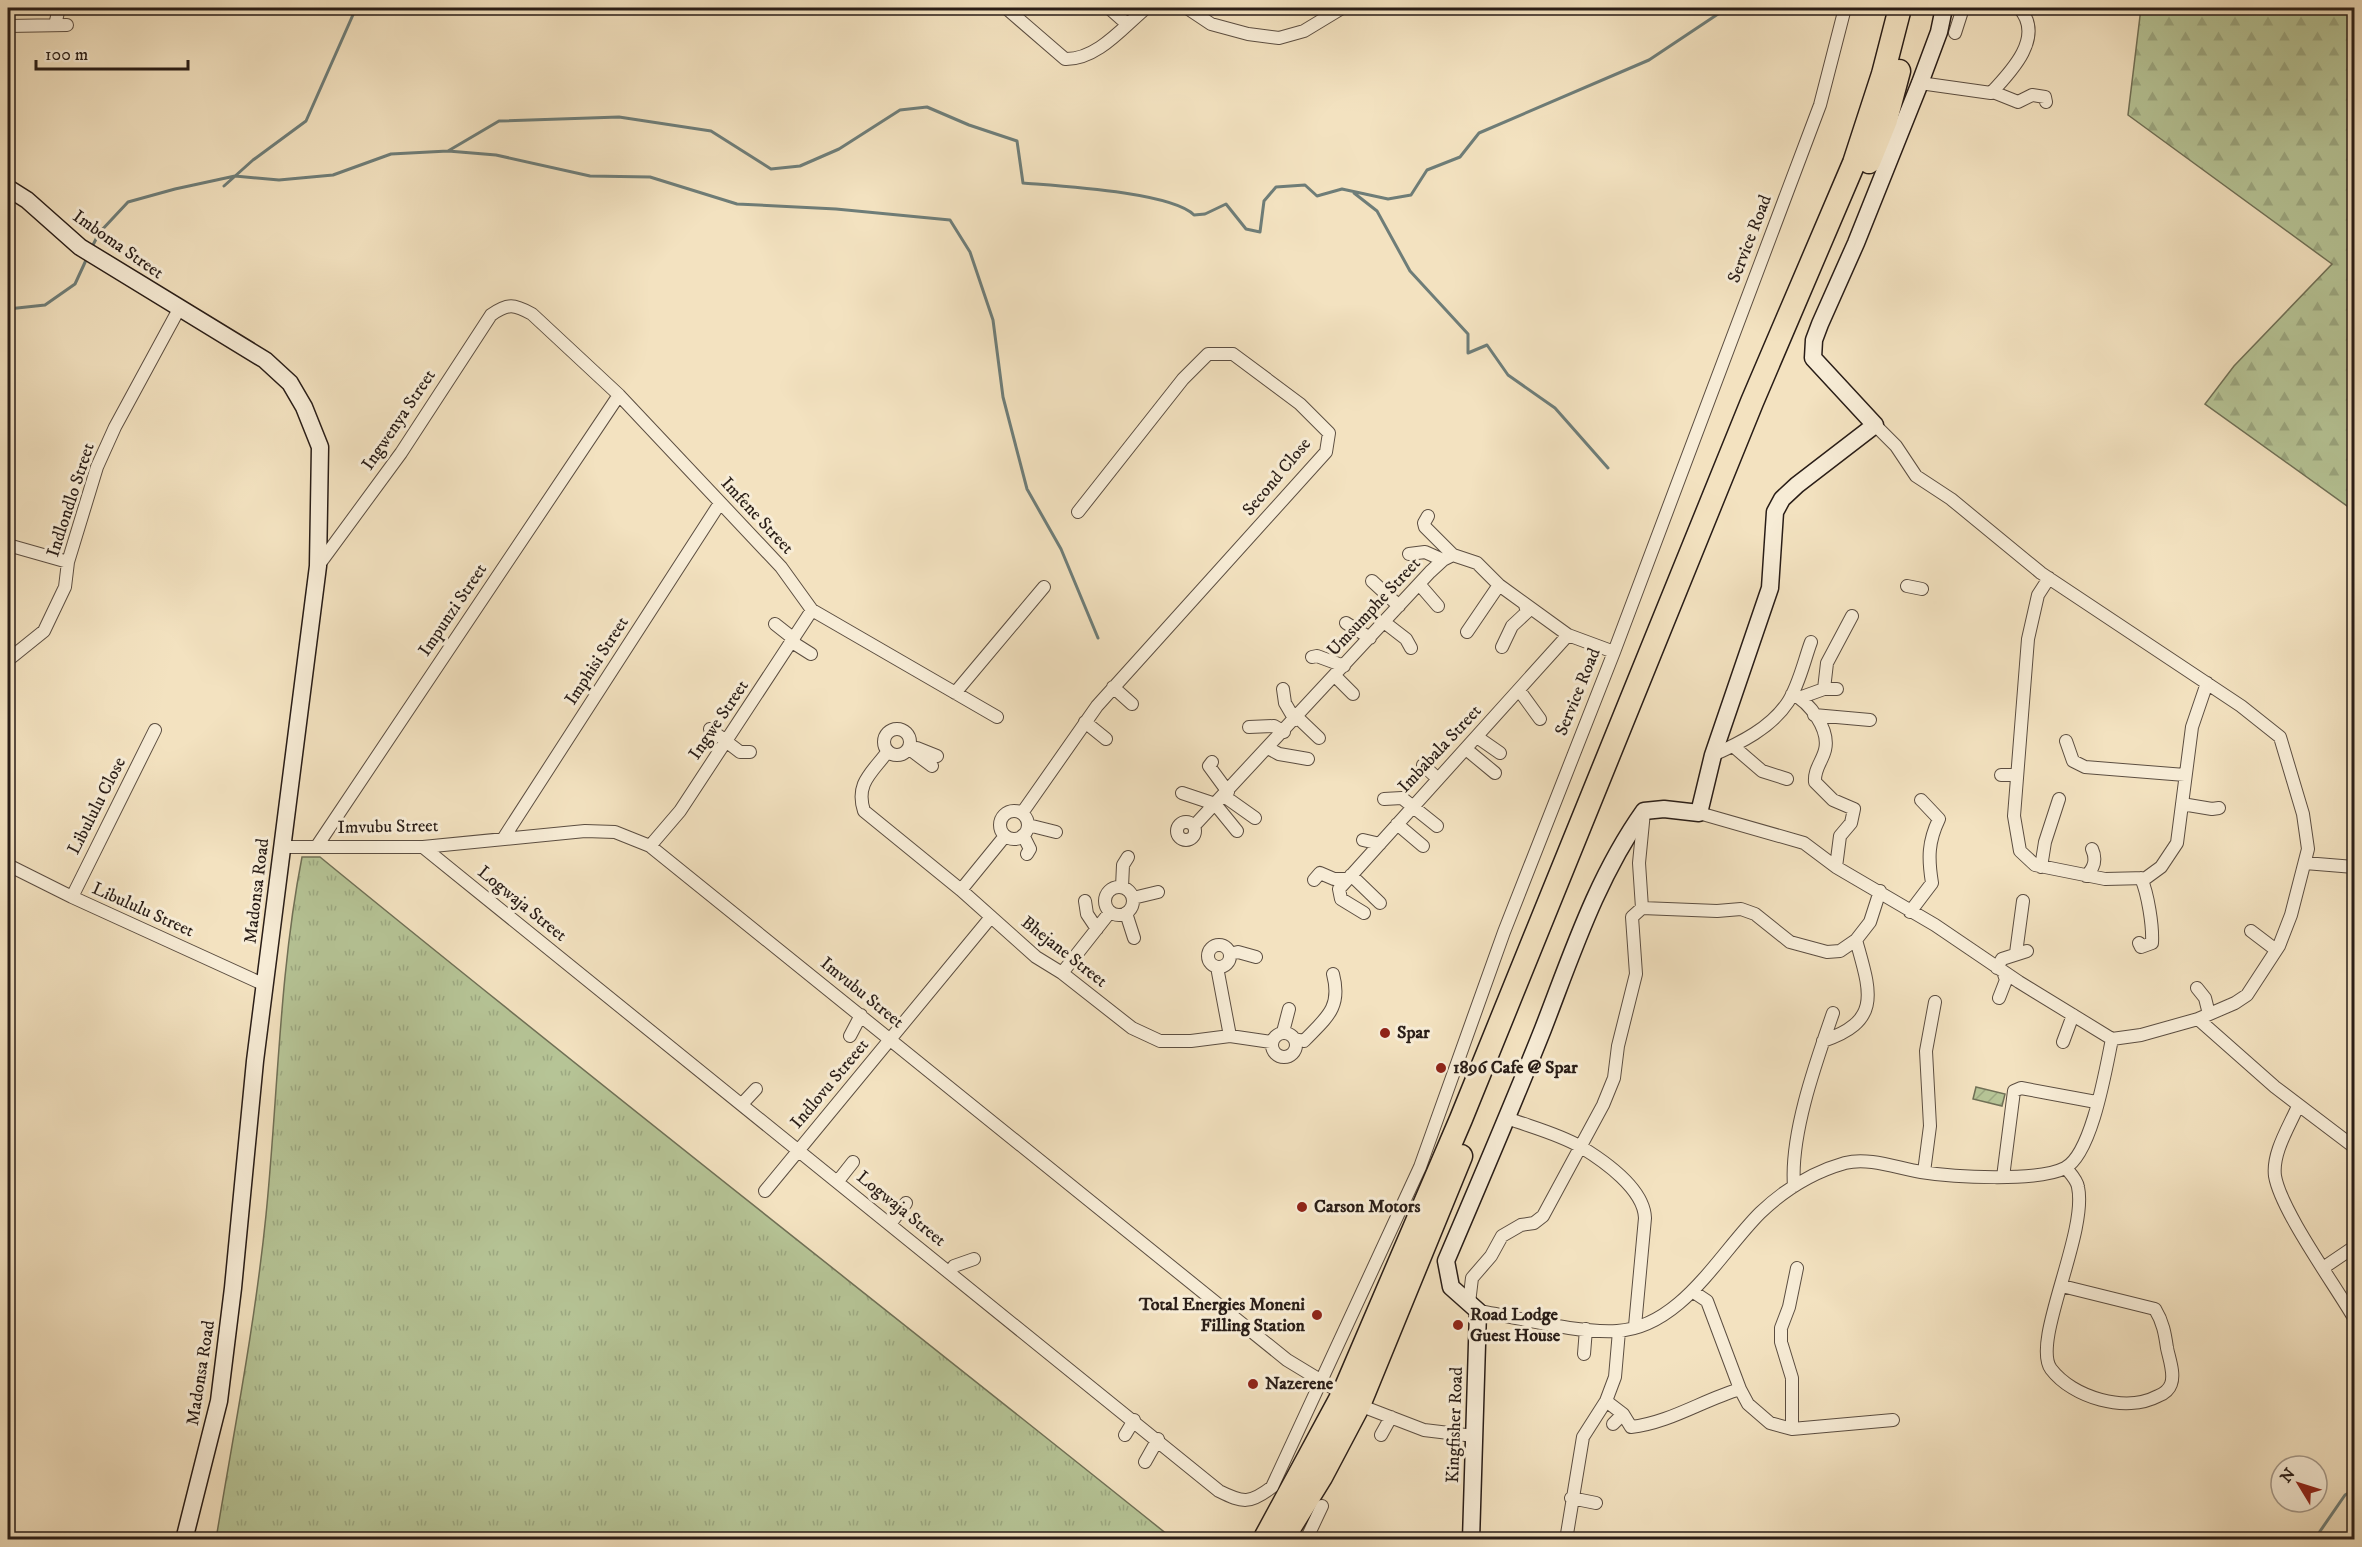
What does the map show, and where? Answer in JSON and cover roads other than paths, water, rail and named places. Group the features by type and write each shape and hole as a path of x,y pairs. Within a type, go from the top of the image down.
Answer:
{"highway":[{"path":"1282,1539 1321,1477 1465,1107 1752,402 1854,163 1883,74 1900,8"},
{"path":"1264,1539 1351,1400 1787,353 1865,172 1886,120 1915,8"}],"street":[{"path":"8,26 61,25 59,8"},
{"path":"1006,8 1065,59 1078,59 1100,48 1146,8"},
{"path":"1109,8 1127,24"},
{"path":"1187,8 1211,24 1248,34 1279,38 1304,31 1342,8"},
{"name":"Service Road","path":"1320,1382 1420,1167 1500,941 1614,652 1820,105 1845,8"},
{"path":"1944,8 1939,32 1920,82 1856,243 1814,340 1813,358 1896,446 1916,476 1951,499 2049,578 2207,683 2280,737 2303,814 2308,849 2291,915 2277,950 2247,995 2203,1016 2141,1035 2112,1039 2000,970 1935,925 1836,867 1804,843 1699,813 1664,809 1644,811 1623,840 1574,944 1507,1118 1446,1261 1451,1287 1474,1307 1587,1329 1619,1331 1657,1321 1692,1291 1762,1212 1794,1186 1816,1173 1848,1162 1868,1162 1924,1172 2003,1177 2042,1175 2066,1168 2079,1153 2094,1122 2096,1102 2112,1039"},
{"path":"1955,33 1963,8"},
{"path":"1993,92 2012,71 2029,40 2027,16 2019,8"},
{"path":"1920,82 1993,92 2018,102 2032,94 2045,98 2046,102"},
{"name":"Imboma Street","path":"8,188 27,200 80,247 179,309"},
{"name":"Ingwenya Street","path":"318,566 401,453 491,315 505,305 516,305"},
{"name":"Imfene Street","path":"516,305 532,314 619,394 781,567 812,610 997,717"},
{"name":"Indlondlo Street","path":"8,660 44,631 65,586 68,562 97,467 115,427 179,309"},
{"name":"Madonsa Road","path":"179,309 265,360 290,383 304,407 320,447 318,566 265,985 219,1401 184,1539"},
{"name":"Second Close","path":"1022,813 1085,722 1113,687 1326,452 1329,433 1300,404 1233,354 1208,354 1184,379 1078,512"},
{"name":"Impunzi Street","path":"317,846 619,394"},
{"path":"1699,813 1713,755 1770,588 1775,512 1782,499 1797,485 1875,425"},
{"name":"Imphisi Street","path":"503,839 720,503"},
{"path":"1428,516 1424,523 1425,527 1448,557"},
{"path":"8,545 68,562"},
{"path":"1409,554 1425,552 1477,562 1499,585 1568,635 1614,652"},
{"name":"Umsumphe Street","path":"1194,826 1284,732 1419,584 1448,557"},
{"path":"2049,578 2038,595 2028,639 2014,816 2020,851 2035,865 2105,879 2146,878 2161,867 2177,843 2192,727 2207,683"},
{"path":"1372,581 1399,606"},
{"path":"1419,584 1438,606"},
{"path":"1467,632 1499,585"},
{"path":"1906,586 1923,589"},
{"path":"955,693 1044,587"},
{"path":"1502,647 1512,626 1527,612 1525,605"},
{"name":"Ingwe Street","path":"650,846 680,811 812,610"},
{"path":"1796,696 1831,689 1827,663 1852,616"},
{"path":"1384,622 1406,639 1411,648"},
{"path":"1346,623 1370,638"},
{"path":"775,624 811,654"},
{"name":"Imbabala Street","path":"1346,881 1412,805 1466,749 1568,635"},
{"path":"1713,755 1733,746 1773,721 1796,696 1811,642"},
{"path":"1312,657 1317,656 1344,666"},
{"path":"1335,676 1353,694"},
{"path":"1113,687 1132,704"},
{"path":"1283,688 1285,703 1296,718 1319,738"},
{"path":"1519,690 1540,720"},
{"path":"1796,696 1814,715 1825,735 1826,747 1815,773 1815,782 1833,800 1854,809 1851,823 1840,836 1836,867"},
{"path":"1814,715 1870,720"},
{"path":"1085,722 1106,740"},
{"path":"1249,726 1274,726 1284,732"},
{"path":"710,729 740,752 750,752"},
{"path":"900,729 908,734 908,748 896,755 888,751 884,740 892,730 900,729"},
{"name":"Libululu Close","path":"72,897 155,730"},
{"path":"1477,737 1500,753"},
{"path":"2066,741 2073,760 2085,767 2185,775"},
{"path":"1733,746 1762,771 1787,779"},
{"path":"908,748 934,761"},
{"path":"1268,748 1279,754 1308,759"},
{"path":"1466,749 1495,773"},
{"name":"Bhejane Street","path":"888,751 864,783 859,796 864,811 961,890 1036,957 1132,1028 1160,1041 1191,1041 1230,1036 1271,1042"},
{"path":"1212,762 1209,766 1237,831"},
{"path":"1423,765 1438,779"},
{"path":"2001,775 2017,775"},
{"path":"1182,793 1222,797 1255,818"},
{"path":"1384,799 1402,798 1437,826"},
{"path":"1910,912 1932,883 1928,858 1930,839 1945,816 1921,800"},
{"path":"2048,866 2045,842 2059,800"},
{"path":"2182,804 2219,808"},
{"path":"1027,854 1030,849 1025,830 1022,813 1014,811 1002,817 1000,825 1005,836 1013,839 1025,830 1056,832"},
{"path":"1642,908 1639,863 1644,811"},
{"path":"1397,825 1423,846"},
{"name":"Imvubu Street","path":"283,847 423,847 585,831 615,832 650,846 1287,1360 1351,1400 1390,1417 1424,1430 1474,1436"},
{"path":"961,890 1005,836"},
{"path":"1363,840 1380,844"},
{"name":"Logwaja Street","path":"423,847 1220,1491 1240,1501 1257,1498 1272,1488 1320,1382"},
{"path":"2086,876 2093,869 2096,856 2092,849"},
{"path":"1122,887 1123,865 1128,857"},
{"path":"2305,863 2355,867"},
{"name":"Libululu Street","path":"8,865 72,897 265,985"},
{"path":"1314,880 1320,873 1346,881 1380,903"},
{"path":"2139,943 2141,947 2151,944 2152,931 2147,910 2149,900 2141,878"},
{"path":"1346,881 1341,899 1364,913"},
{"path":"1113,887 1122,887 1131,892 1133,898 1132,905 1126,913 1118,915 1110,912 1104,904 1106,894 1113,887"},
{"path":"1474,1307 1473,1278 1491,1256 1502,1236 1521,1225 1534,1223 1543,1216 1603,1105 1614,1078 1618,1046 1636,974 1632,917 1642,908 1717,911 1741,909 1755,914 1790,942 1827,952 1840,951 1856,940 1870,922 1880,891"},
{"path":"1133,898 1158,892"},
{"path":"1085,901 1088,915 1097,929"},
{"path":"1999,998 2006,980 2000,970 2002,959 2021,952 2014,938 2023,901"},
{"path":"1062,974 1110,912"},
{"path":"1126,913 1134,938"},
{"name":"Indlovu Streeet","path":"765,1191 992,917"},
{"path":"2251,931 2277,950"},
{"path":"1823,1041 1850,1030 1861,1019 1869,1003 1856,940"},
{"path":"1220,945 1230,954 1228,963 1217,967 1211,964 1208,958 1211,948 1220,945"},
{"path":"1230,954 1238,952 1256,957"},
{"path":"1217,967 1230,1036"},
{"path":"1283,1032 1294,1040 1304,1041 1334,1010 1338,991 1333,974"},
{"path":"2197,988 2205,998 2203,1016"},
{"path":"1924,1172 1930,1126 1926,1052 1935,1002"},
{"path":"1283,1032 1289,1009"},
{"path":"1794,1186 1792,1166 1798,1134 1823,1041 1833,1013"},
{"path":"850,1036 861,1015"},
{"path":"2063,1042 2073,1015"},
{"path":"2203,1016 2298,1106 2355,1147"},
{"path":"1283,1032 1276,1035 1271,1042 1274,1054 1286,1057 1295,1049 1294,1040"},
{"path":"2003,1177 2014,1090 2021,1088 2096,1102"},
{"path":"742,1104 756,1089"},
{"path":"2298,1106 2277,1154 2275,1176 2286,1203 2355,1318"},
{"path":"1507,1118 1580,1146 1628,1185 1643,1203 1645,1218 1635,1326"},
{"path":"838,1181 853,1162"},
{"path":"2062,1286 2155,1309 2162,1321 2171,1368 2172,1384 2165,1393 2144,1404 2114,1402 2083,1393 2064,1382 2049,1367 2045,1344 2080,1212 2078,1185 2066,1168"},
{"path":"890,1224 906,1203"},
{"path":"2323,1268 2355,1247"},
{"path":"950,1272 954,1266 974,1259"},
{"path":"1792,1429 1792,1378 1781,1342 1781,1328 1789,1307 1797,1268"},
{"path":"1692,1291 1707,1301 1740,1389 1748,1404 1770,1423 1792,1429 1893,1420"},
{"name":"Kingfisher Road","path":"1471,1539 1474,1307"},
{"path":"1584,1354 1587,1329"},
{"path":"1566,1539 1571,1498 1583,1437 1606,1401 1615,1377 1619,1331"},
{"path":"1606,1401 1623,1414 1631,1427 1653,1425 1708,1399 1740,1389"},
{"path":"1613,1424 1623,1414"},
{"path":"1382,1435 1390,1417"},
{"path":"1125,1435 1134,1420"},
{"path":"1144,1462 1158,1439"},
{"path":"1571,1498 1596,1503"},
{"path":"1306,1539 1322,1506"}],"waterway":[{"path":"224,186 253,160 306,121 356,8"},
{"path":"448,151 499,121 619,117 711,131 771,169 800,166 839,149 900,110 927,107 969,125 1017,141 1023,183 1087,188 1139,196 1182,207 1194,215 1205,214 1226,204 1246,229 1260,232 1264,201 1276,187 1305,185 1317,196 1342,189 1388,199 1411,195 1427,170 1460,157 1479,133 1649,60 1727,8"},
{"path":"91,249 99,233 128,202 175,189 235,176 279,180 333,175 391,154 448,151 496,155 590,176 650,177 737,204 836,209 950,220 970,252 993,320 1003,397 1027,489 1061,549 1098,638"},
{"path":"1354,193 1377,211 1410,271 1468,334 1468,353 1487,345 1508,375 1555,408 1608,468"},
{"path":"8,309 45,305 75,284 87,258"},
{"path":"2314,1540 2345,1495 2354,1490"}],"place":[{"name":"Spar","path":"1385,1033"},
{"name":"1896 Cafe @ Spar","path":"1441,1068"},
{"name":"Carson Motors","path":"1302,1207"},
{"name":"Total Energies Moneni Filling Station","path":"1317,1315"},
{"name":"Road Lodge Guest House","path":"1458,1325"},
{"name":"Nazerene","path":"1253,1384"}]}
